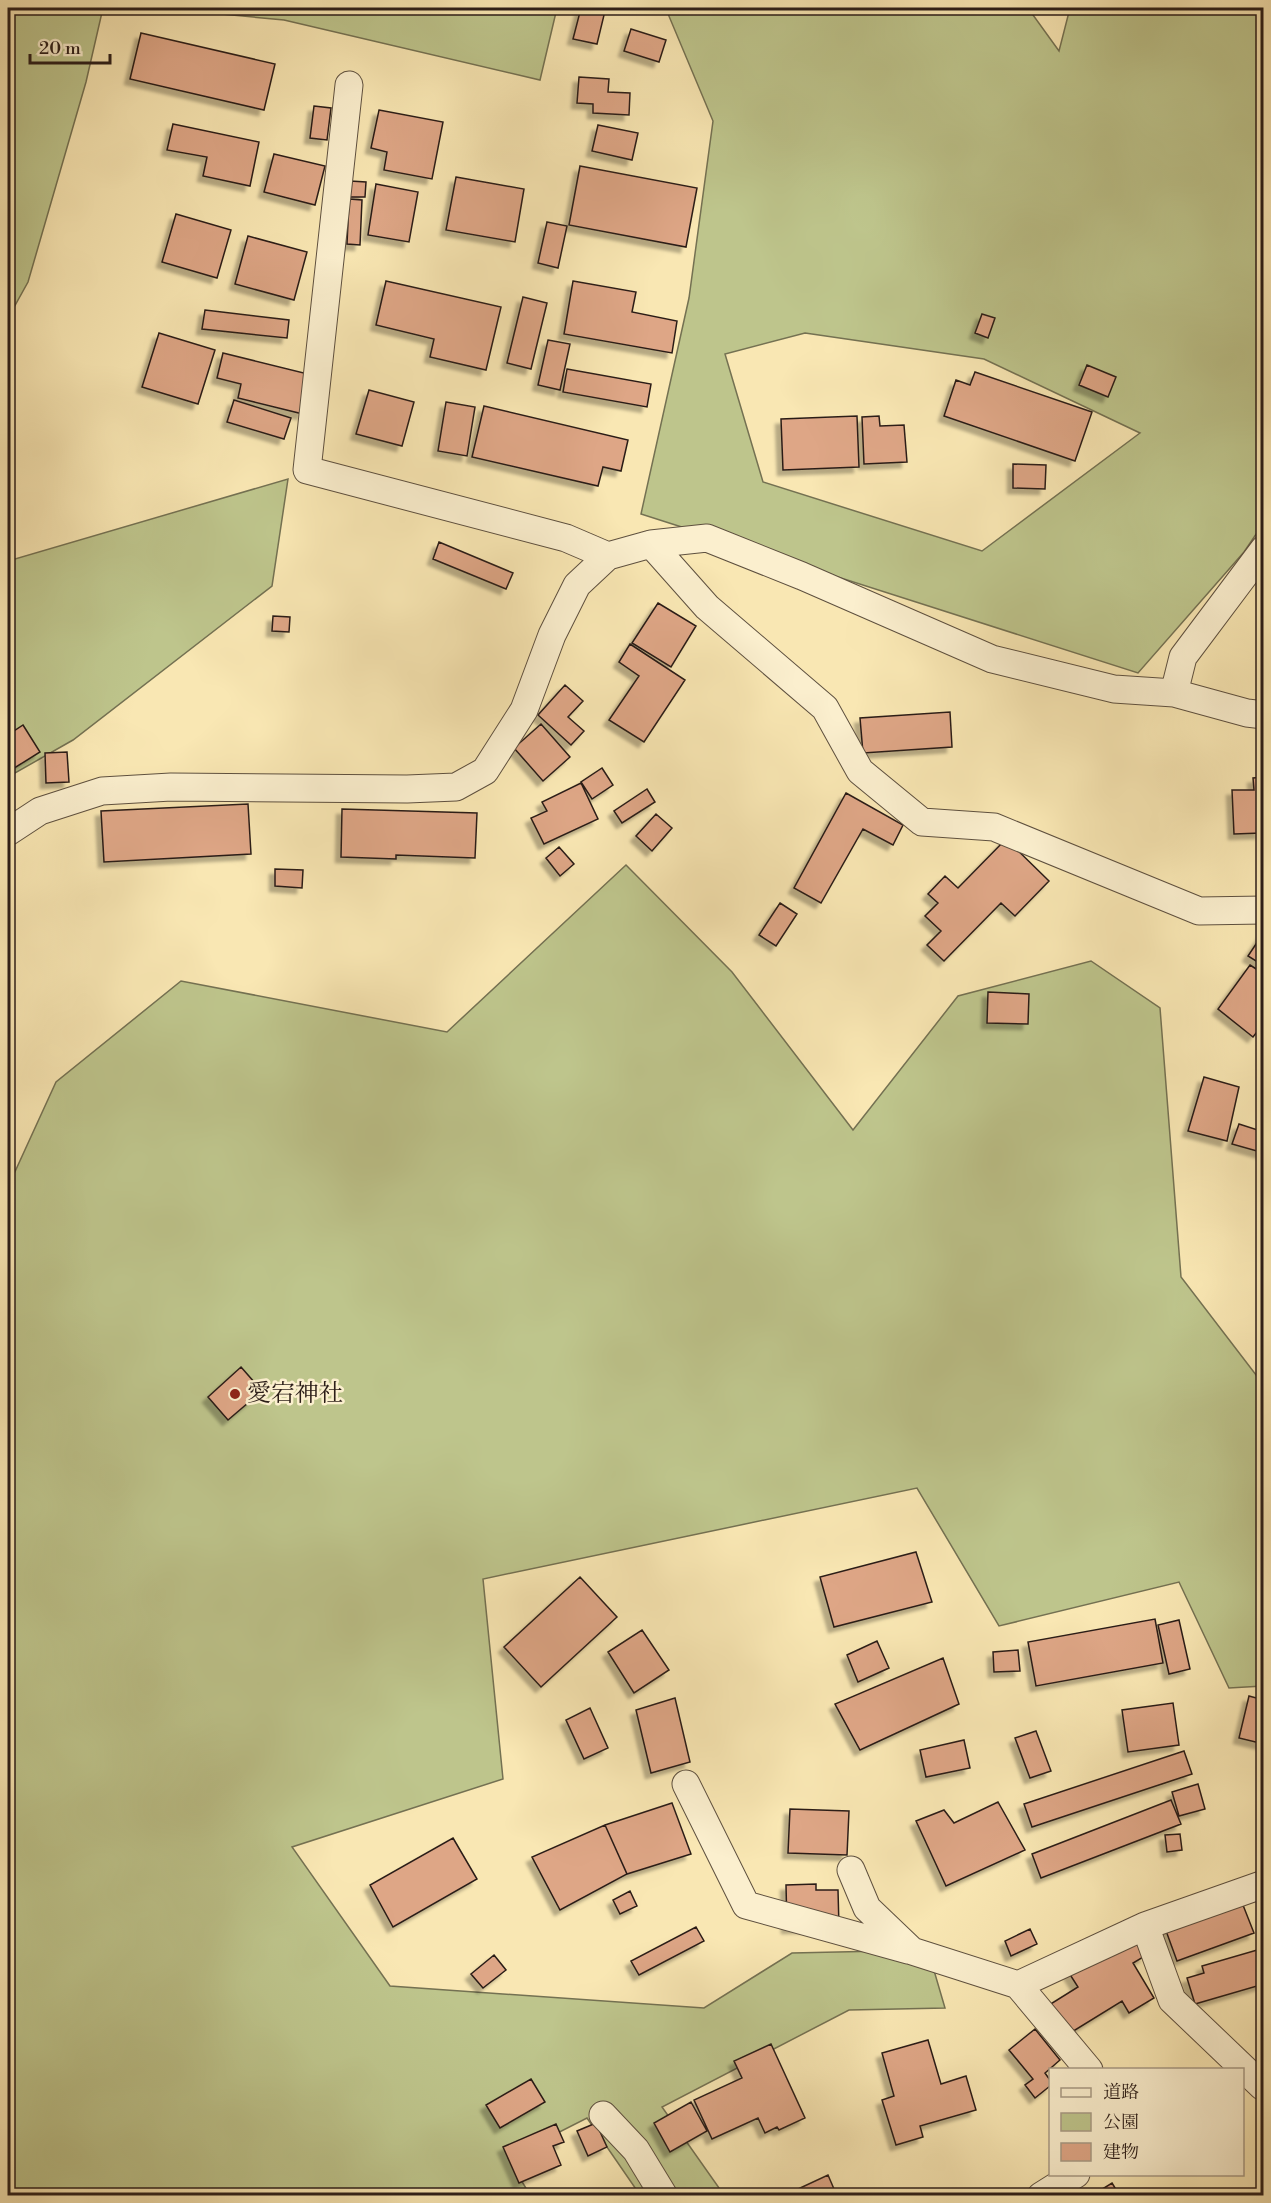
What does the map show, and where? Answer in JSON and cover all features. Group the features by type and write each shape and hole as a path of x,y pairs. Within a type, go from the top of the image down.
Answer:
{"street":[{"path":"350,85 307,470 566,538 608,556"},
{"path":"8,832 40,811 102,791 171,787 408,789 456,787 485,771 524,710 552,635 578,585 608,556 651,544 707,538 802,576 992,659 1114,689 1174,693 1247,713 1263,715"},
{"path":"651,544 707,607 825,708 860,771 922,822 994,827 1199,911 1263,909"},
{"path":"1174,693 1183,657 1263,549"},
{"path":"686,1784 746,1905 912,1951 1018,1985 1087,2068"},
{"path":"850,1870 867,1908 912,1951"},
{"path":"1018,1985 1144,1926 1263,1884"},
{"path":"1144,1926 1172,2000 1238,2068"},
{"path":"1244,2075 1256,2087"},
{"path":"603,2115 636,2150 664,2196"},
{"path":"1041,2196 1074,2176"}],"green space":[{"path":"8,8 103,8 86,82 28,282 8,318"},
{"path":"157,8 557,8 540,80 284,20"},
{"path":"663,8 1028,8 1059,51 1070,8 1263,8 1263,524 1244,552 1138,673 641,514 689,298 713,121 666,9","holes":["805,333 984,359 1140,433 982,551 763,482 725,354"]},
{"path":"288,479 272,586 73,740 8,777 8,561"},
{"path":"626,865 732,972 853,1130 958,996 1091,961 1160,1008 1181,1277 1263,1384 1263,1686 1229,1688 1179,1582 999,1626 917,1488 483,1579 503,1779 292,1847 390,1986 704,2008 792,1953 928,1950 945,2008 849,2010 662,2107 724,2195 640,2195 587,2118 508,2158 530,2195 8,2196 8,1187 56,1082 181,981 447,1032"}],"building":[{"path":"581,8 605,11 597,44 573,39"},
{"path":"631,29 666,40 659,62 624,51"},
{"path":"141,33 275,64 264,110 130,79"},
{"path":"579,77 609,79 608,92 630,93 629,115 593,113 593,104 577,103"},
{"path":"314,106 331,108 327,140 310,138"},
{"path":"379,110 443,122 432,179 384,170 387,152 371,148"},
{"path":"173,124 259,142 250,186 203,176 207,157 167,150"},
{"path":"598,125 638,133 632,160 592,151"},
{"path":"274,154 325,166 315,205 264,192"},
{"path":"580,166 697,188 686,247 569,225"},
{"path":"456,177 524,189 515,242 446,230"},
{"path":"350,181 366,182 365,197 349,197"},
{"path":"376,184 418,192 409,242 368,235"},
{"path":"349,199 362,200 360,245 347,244"},
{"path":"176,214 231,230 217,278 162,262"},
{"path":"547,222 567,226 558,268 538,263"},
{"path":"248,236 307,252 294,300 235,284"},
{"path":"386,281 501,307 486,370 430,357 434,339 376,325"},
{"path":"573,281 636,292 632,312 677,321 672,353 564,334"},
{"path":"523,297 547,303 531,369 507,363"},
{"path":"205,310 289,320 287,338 202,329"},
{"path":"982,314 995,318 988,338 975,333"},
{"path":"159,333 215,350 198,404 142,387"},
{"path":"548,340 570,344 560,390 538,385"},
{"path":"223,353 312,375 303,414 238,398 241,384 217,378"},
{"path":"1087,365 1116,377 1108,397 1079,385"},
{"path":"567,369 651,384 647,407 563,392"},
{"path":"975,372 1092,412 1075,461 944,416 956,380 970,385"},
{"path":"369,390 414,402 402,446 356,434"},
{"path":"234,400 291,418 284,439 227,422"},
{"path":"446,402 475,407 467,456 438,451"},
{"path":"484,406 628,440 621,471 603,467 598,486 472,457"},
{"path":"857,416 859,467 783,470 781,419"},
{"path":"879,416 880,426 904,425 907,462 864,464 862,417"},
{"path":"1013,464 1046,465 1045,489 1013,488"},
{"path":"439,542 513,573 506,589 433,559"},
{"path":"658,603 696,626 671,667 632,643"},
{"path":"273,616 290,617 289,632 272,631"},
{"path":"630,644 685,680 644,742 609,720 639,676 619,662"},
{"path":"565,685 583,701 568,717 584,731 571,745 538,715"},
{"path":"950,712 952,747 863,753 860,718"},
{"path":"541,724 570,757 543,781 514,748"},
{"path":"23,725 40,752 8,772 8,735"},
{"path":"67,752 69,782 46,783 45,753"},
{"path":"602,768 613,785 592,799 581,782"},
{"path":"1264,777 1264,820 1260,820 1261,833 1234,834 1232,790 1254,790 1253,778"},
{"path":"581,783 598,819 544,844 531,818 547,811 542,802"},
{"path":"647,789 655,802 622,823 614,811"},
{"path":"846,793 903,825 893,845 863,829 821,903 794,888"},
{"path":"248,804 251,854 104,862 101,811"},
{"path":"342,809 477,813 475,858 396,855 396,859 341,857"},
{"path":"656,814 672,828 652,851 636,836"},
{"path":"1006,839 1049,881 1015,916 1001,903 944,961 927,945 941,931 925,916 938,903 928,894 945,876 958,888"},
{"path":"559,847 574,864 560,876 546,858"},
{"path":"275,869 303,870 302,888 275,886"},
{"path":"780,903 797,914 776,946 759,935"},
{"path":"1264,932 1264,966 1248,956"},
{"path":"1250,965 1264,974 1264,1023 1253,1037 1218,1009"},
{"path":"988,992 1029,994 1028,1024 987,1023"},
{"path":"1204,1077 1239,1087 1227,1141 1188,1131"},
{"path":"1239,1124 1264,1132 1264,1153 1232,1144"},
{"name":"愛宕神社","path":"241,1367 262,1391 228,1420 208,1397"},
{"path":"916,1552 932,1602 834,1627 820,1577"},
{"path":"580,1577 617,1617 541,1687 504,1647"},
{"path":"1155,1619 1163,1663 1036,1686 1028,1642"},
{"path":"1179,1620 1190,1669 1169,1674 1158,1625"},
{"path":"642,1630 669,1670 634,1693 608,1652"},
{"path":"877,1641 889,1668 858,1682 847,1655"},
{"path":"1018,1650 1020,1671 994,1672 993,1652"},
{"path":"943,1658 959,1704 860,1750 835,1704"},
{"path":"1249,1696 1264,1700 1264,1744 1239,1738"},
{"path":"675,1698 690,1762 651,1773 636,1710"},
{"path":"1173,1703 1179,1745 1128,1752 1122,1710"},
{"path":"590,1708 608,1748 584,1759 566,1720"},
{"path":"1036,1731 1051,1771 1030,1778 1015,1738"},
{"path":"964,1740 970,1768 926,1777 920,1750"},
{"path":"1184,1751 1192,1774 1032,1827 1024,1804"},
{"path":"1198,1784 1205,1809 1179,1816 1172,1792"},
{"path":"1171,1800 1181,1824 1041,1878 1032,1854"},
{"path":"998,1802 1025,1850 946,1886 916,1821 944,1810 954,1823"},
{"path":"672,1803 691,1854 627,1874 605,1825"},
{"path":"790,1809 849,1811 847,1855 788,1853"},
{"path":"605,1825 627,1874 560,1910 532,1857"},
{"path":"1180,1834 1182,1850 1167,1852 1165,1835"},
{"path":"453,1838 477,1879 393,1927 370,1885"},
{"path":"816,1884 816,1890 838,1890 839,1927 787,1928 786,1885"},
{"path":"630,1891 637,1906 620,1914 613,1900"},
{"path":"1241,1900 1254,1933 1177,1961 1165,1928"},
{"path":"696,1927 704,1941 639,1975 631,1961"},
{"path":"1030,1929 1037,1944 1011,1956 1005,1941"},
{"path":"1132,1935 1145,1956 1133,1963 1154,1998 1129,2013 1122,2001 1067,2035 1049,2005 1078,1987 1069,1973"},
{"path":"1264,1948 1264,1984 1195,2004 1187,1978 1204,1973 1202,1966"},
{"path":"494,1955 506,1970 483,1988 471,1974"},
{"path":"1035,2029 1060,2060 1045,2073 1049,2079 1049,2087 1035,2098 1025,2085 1033,2079 1009,2050"},
{"path":"928,2040 941,2084 966,2076 976,2110 920,2126 923,2137 896,2145 882,2100 894,2096 882,2053"},
{"path":"771,2044 805,2118 779,2130 777,2127 765,2133 758,2118 712,2139 694,2100 742,2078 734,2061"},
{"path":"531,2079 545,2102 500,2128 486,2105"},
{"path":"691,2102 707,2131 670,2152 654,2123"},
{"path":"596,2123 607,2147 588,2156 577,2131"},
{"path":"556,2124 564,2142 553,2146 561,2165 519,2183 503,2147"},
{"path":"828,2175 837,2196 783,2196"},
{"path":"1112,2183 1120,2196 1091,2196"}],"place":[{"name":"愛宕神社","path":"235,1394"}]}
